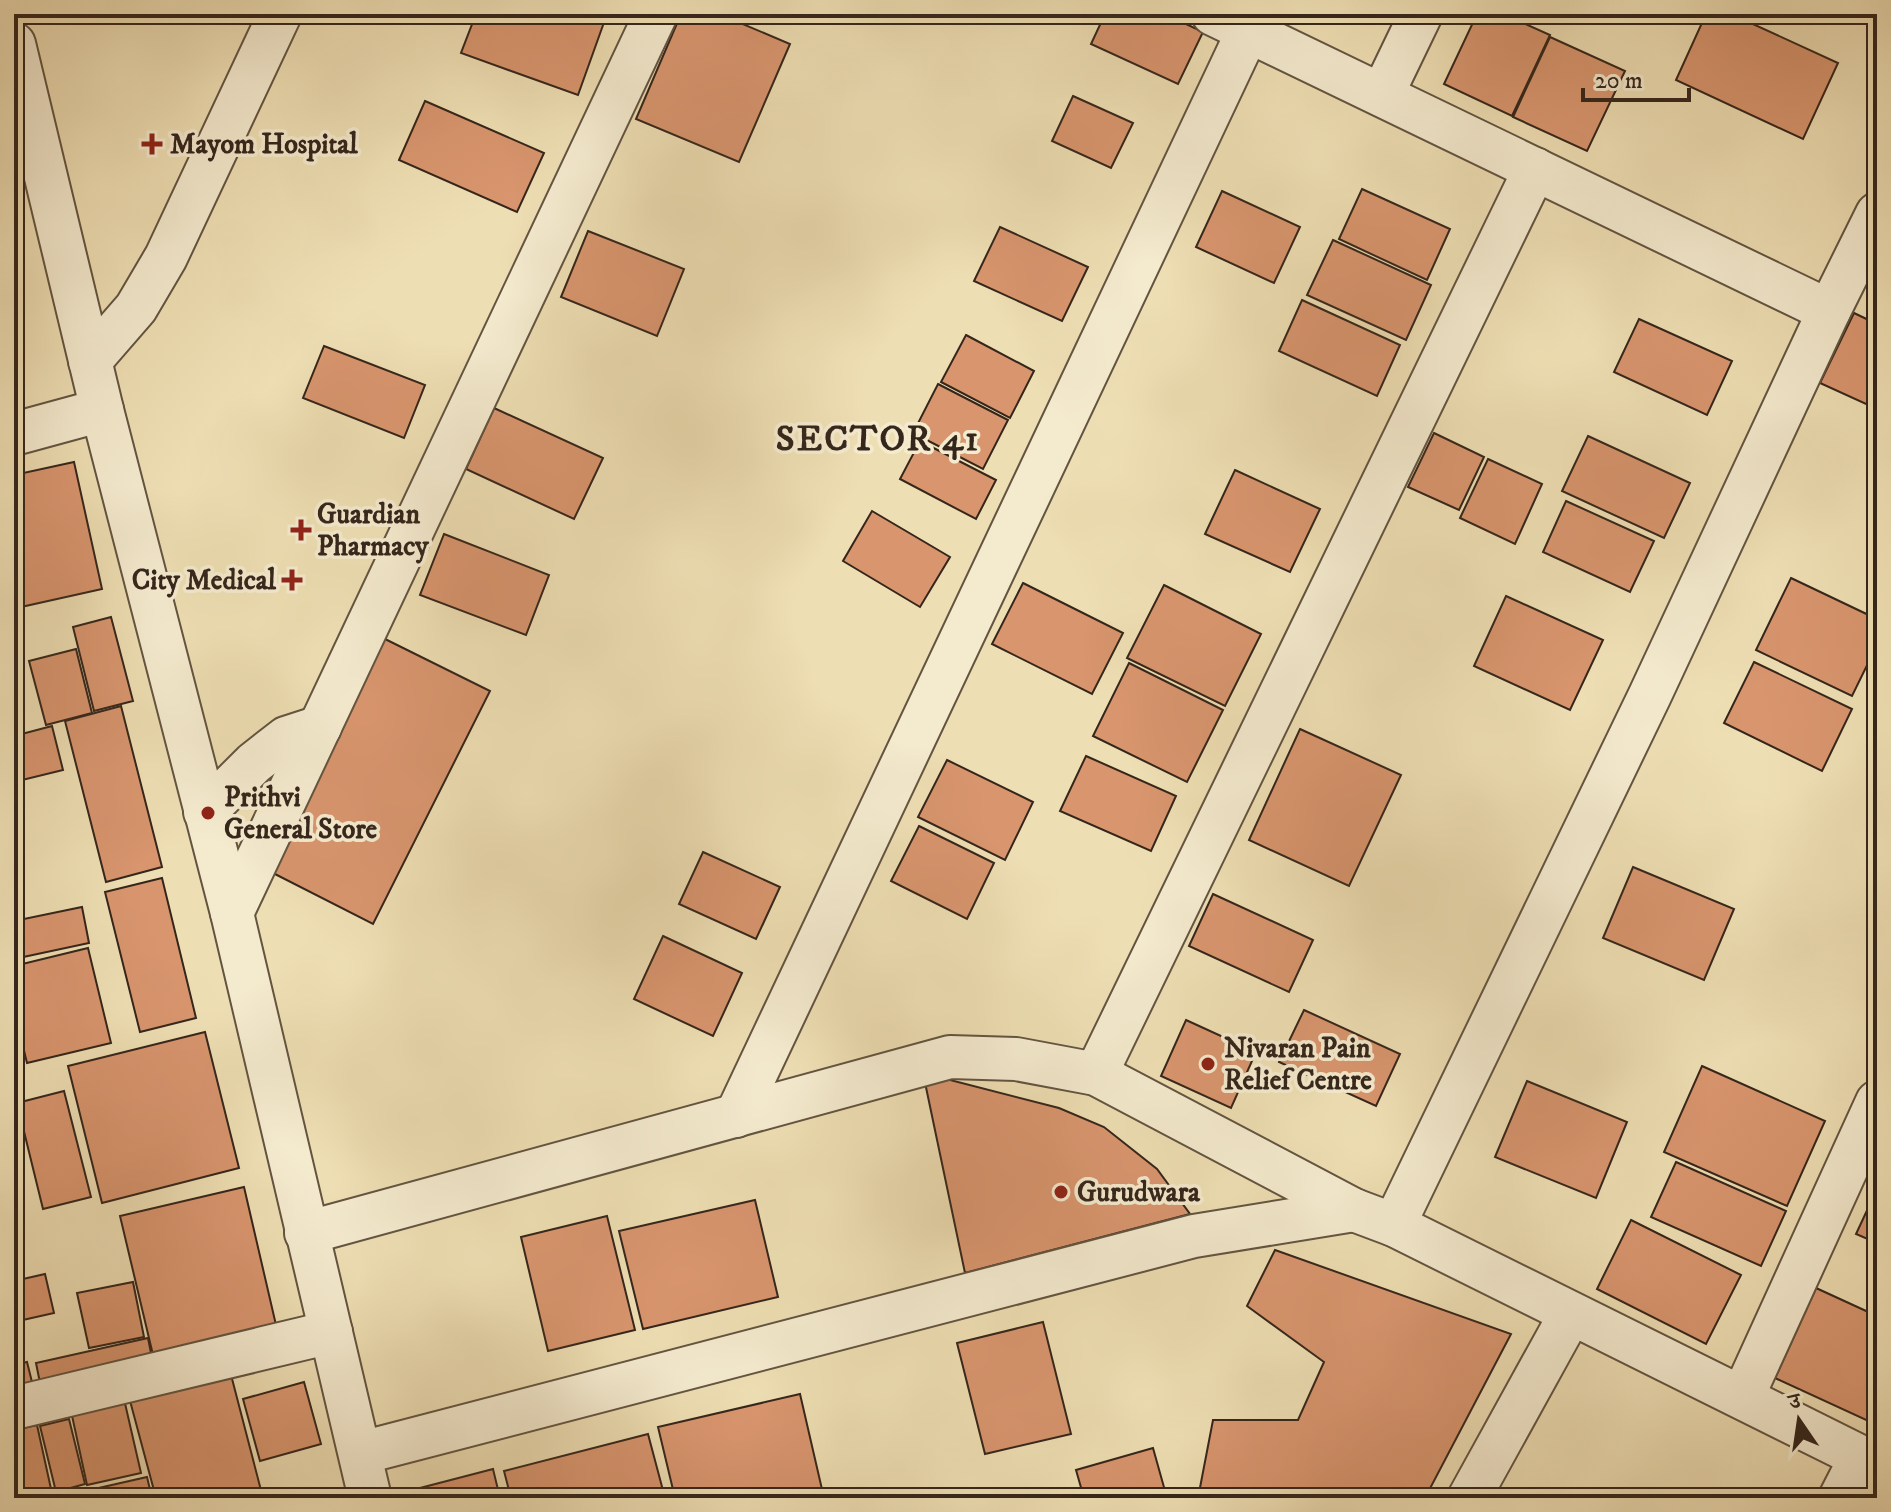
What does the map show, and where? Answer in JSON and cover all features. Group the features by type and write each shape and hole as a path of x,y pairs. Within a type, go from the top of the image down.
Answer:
{"street":[{"path":"90,361 136,308 166,257 280,14"},
{"path":"232,913 656,14"},
{"path":"1382,95 1421,14"},
{"path":"736,1116 1230,22 1829,311"},
{"path":"14,44 102,410 232,913 370,1498"},
{"path":"1096,1074 1535,169"},
{"path":"1394,1225 1650,695 1829,311 1874,227"},
{"path":"14,434 102,410"},
{"path":"205,812 254,763 286,738 320,727"},
{"path":"306,1233 950,1057 1016,1059 1096,1074 1354,1210 1394,1225 1869,1461 1840,1498"},
{"path":"1743,1396 1877,1102"},
{"path":"361,1453 1194,1236 1354,1210"},
{"path":"1469,1498 1570,1315"},
{"path":"14,1408 331,1332"}],"building":[{"path":"476,14 607,14 578,95 461,53"},
{"path":"681,14 719,14 790,44 739,162 636,119"},
{"path":"1105,14 1165,14 1203,32 1178,84 1091,44"},
{"path":"1477,14 1503,14 1550,35 1512,116 1444,84"},
{"path":"1706,14 1731,14 1838,63 1803,139 1676,80"},
{"path":"1550,37 1625,71 1587,151 1513,117"},
{"path":"1073,96 1133,123 1111,168 1052,141"},
{"path":"425,101 544,153 517,212 399,160"},
{"path":"1362,189 1450,229 1427,280 1339,239"},
{"path":"1222,191 1300,227 1274,283 1196,247"},
{"path":"1000,227 1088,267 1062,321 974,281"},
{"path":"588,231 684,269 657,336 561,297"},
{"path":"1333,240 1431,285 1406,340 1307,295"},
{"path":"14,295 19,321 14,322"},
{"path":"1302,300 1400,345 1377,396 1279,351"},
{"path":"1854,313 1877,324 1877,409 1820,383"},
{"path":"1639,319 1732,361 1707,415 1614,372"},
{"path":"966,335 1034,371 1010,418 941,382"},
{"path":"324,346 425,385 404,438 303,398"},
{"path":"938,384 1008,420 983,469 913,433"},
{"path":"494,408 603,458 574,519 466,469"},
{"path":"1434,433 1484,457 1459,510 1408,487"},
{"path":"1588,436 1690,483 1664,538 1562,491"},
{"path":"920,441 996,480 976,519 900,479"},
{"path":"1488,459 1542,484 1515,544 1460,518"},
{"path":"74,462 102,589 21,607 14,576 14,475"},
{"path":"1235,470 1320,509 1290,572 1205,534"},
{"path":"1566,501 1654,541 1630,592 1543,552"},
{"path":"872,511 950,557 920,607 843,561"},
{"path":"444,534 549,575 526,635 420,595"},
{"path":"1791,578 1877,619 1877,645 1852,696 1756,650"},
{"path":"1023,583 1123,633 1092,694 992,644"},
{"path":"1164,585 1261,634 1225,706 1127,658"},
{"path":"1506,596 1603,640 1570,710 1474,666"},
{"path":"111,617 133,701 94,711 73,627"},
{"path":"383,638 490,691 373,924 267,870"},
{"path":"76,649 92,713 46,725 29,661"},
{"path":"1754,662 1852,709 1822,771 1724,723"},
{"path":"1129,663 1223,710 1187,782 1093,736"},
{"path":"121,706 162,867 106,882 65,721"},
{"path":"52,726 63,770 14,782 14,736"},
{"path":"1300,729 1401,775 1349,886 1249,840"},
{"path":"1086,756 1176,796 1151,851 1060,811"},
{"path":"947,760 1033,802 1005,860 918,817"},
{"path":"919,826 994,863 967,919 891,881"},
{"path":"703,852 780,887 756,939 679,904"},
{"path":"1633,867 1734,909 1704,980 1603,938"},
{"path":"162,878 196,1018 140,1032 105,892"},
{"path":"1213,894 1313,940 1289,992 1189,946"},
{"path":"82,907 89,943 14,959 14,921"},
{"path":"663,936 742,973 713,1036 634,999"},
{"path":"88,948 111,1043 27,1063 14,1009 14,966"},
{"path":"1304,1010 1400,1054 1376,1106 1279,1062"},
{"name":"Nivaran Pain Relief Centre","path":"1186,1020 1256,1052 1231,1108 1161,1076"},
{"path":"205,1032 239,1168 102,1203 68,1066"},
{"path":"1702,1066 1825,1121 1787,1206 1664,1152"},
{"name":"Gurudwara","path":"923,1073 1059,1108 1104,1127 1157,1169 1190,1214 965,1273"},
{"path":"1527,1081 1627,1122 1596,1198 1495,1157"},
{"path":"64,1091 91,1197 43,1209 17,1103"},
{"path":"1676,1162 1786,1211 1761,1266 1651,1217"},
{"path":"244,1187 276,1325 153,1355 120,1216"},
{"path":"1877,1189 1877,1243 1856,1234"},
{"path":"755,1200 778,1297 643,1329 619,1231"},
{"path":"607,1216 635,1330 548,1351 521,1237"},
{"path":"1631,1220 1741,1275 1706,1344 1597,1289"},
{"path":"1275,1250 1511,1334 1425,1498 1198,1498 1213,1420 1298,1420 1324,1362 1247,1306"},
{"path":"45,1274 54,1313 14,1322 14,1281"},
{"path":"133,1282 144,1337 89,1348 77,1293"},
{"path":"1816,1288 1877,1316 1877,1425 1775,1378"},
{"path":"1043,1322 1071,1434 985,1454 957,1343"},
{"path":"148,1338 153,1363 41,1388 36,1363"},
{"path":"27,1362 34,1390 14,1395 14,1365"},
{"path":"230,1371 263,1498 156,1498 129,1397"},
{"path":"304,1382 321,1444 260,1461 243,1399"},
{"path":"800,1394 824,1498 675,1498 658,1427"},
{"path":"124,1399 141,1473 87,1485 71,1411"},
{"path":"69,1419 85,1484 56,1492 40,1426"},
{"path":"37,1425 53,1498 14,1498 14,1430"},
{"path":"648,1434 665,1498 511,1498 504,1471"},
{"path":"1153,1448 1167,1498 1084,1498 1076,1470"},
{"path":"493,1469 500,1498 423,1498 420,1488"},
{"path":"147,1477 152,1498 83,1498 81,1492"}],"place":[{"name":"Mayom Hospital","path":"152,144"},
{"name":"Guardian Pharmacy","path":"301,530"},
{"name":"City Medical","path":"292,580"},
{"name":"Prithvi General Store","path":"208,813"},
{"name":"Nivaran Pain Relief Centre","path":"1208,1064"},
{"name":"Gurudwara","path":"1061,1192"}],"district":[{"name":"SECTOR 41","path":"878,439"}]}
